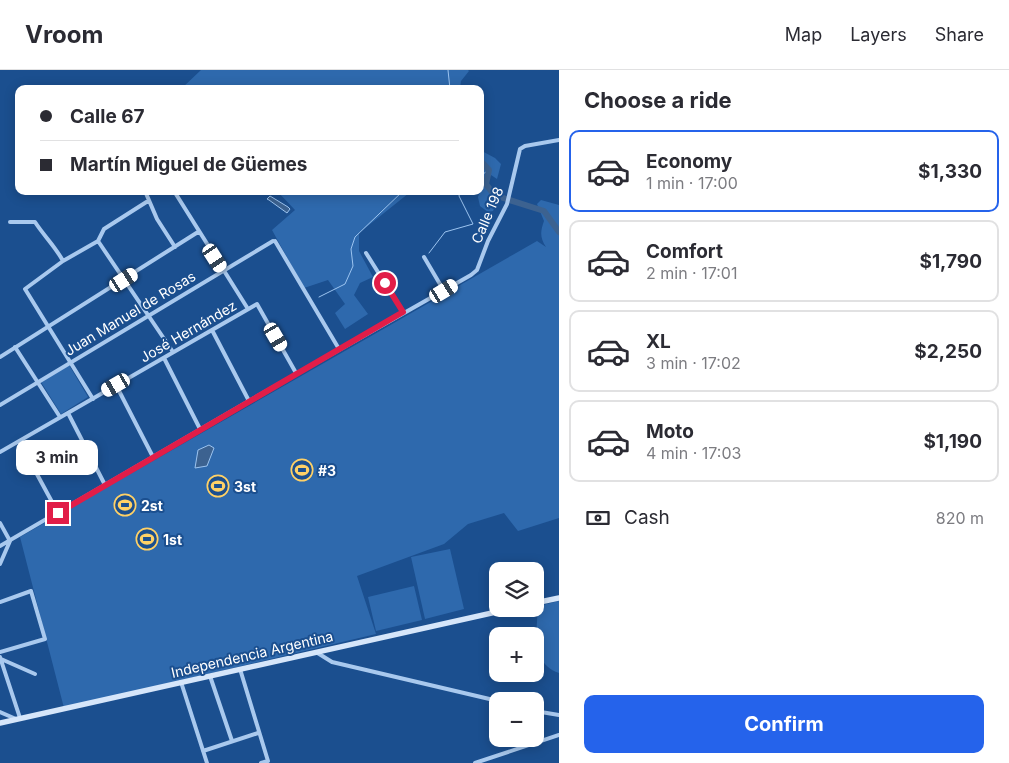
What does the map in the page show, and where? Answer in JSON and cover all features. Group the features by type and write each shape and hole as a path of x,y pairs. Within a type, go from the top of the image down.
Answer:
{"main road":[{"path":"544,601 559,598"},
{"name":"Independencia Argentina","path":"0,723 489,614"}],"street":[{"name":"Calle 198","path":"444,291 477,270 488,241 507,204 520,149 525,146 559,140"},
{"path":"146,195 157,219 176,247"},
{"path":"176,195 248,309"},
{"path":"93,398 25,289 63,261 98,241 104,229 148,201"},
{"path":"10,222 35,222 41,232 48,237 63,261"},
{"path":"0,357 198,232"},
{"path":"98,241 173,352"},
{"name":"Juan Manuel de Rosas","path":"0,405 274,241 339,349"},
{"path":"366,253 403,312"},
{"path":"0,546 248,400 403,312 444,291 424,257"},
{"name":"José Hernández","path":"0,452 257,304 296,373"},
{"path":"212,330 248,400"},
{"path":"15,347 60,417"},
{"path":"164,358 200,429"},
{"path":"116,385 153,457"},
{"path":"68,413 105,485"},
{"path":"19,441 58,513"},
{"path":"0,523 10,541"},
{"path":"0,564 10,541"},
{"path":"0,602 31,591 45,639 0,652"},
{"path":"316,652 332,662 489,699"},
{"path":"0,658 35,674"},
{"path":"0,658 18,719"},
{"path":"240,669 268,761 261,763"},
{"path":"210,676 232,741"},
{"path":"181,682 207,763"},
{"path":"0,712 18,719"},
{"path":"544,712 559,715"},
{"path":"203,751 258,733"},
{"path":"475,763 559,736"}],"shaded area":[{"path":"201,70 469,71 461,81 460,85 185,85"},
{"path":"484,152 501,164 497,179 491,175 489,179 490,189 497,202 493,211 488,212 480,206 479,195 484,195"},
{"path":"281,195 406,195 359,233 359,251 373,277 360,283 354,295 368,314 345,329 335,313 345,304 328,280 304,288 272,230 295,210"},
{"path":"270,196 290,209 287,213 267,199"},
{"path":"541,200 559,205 559,518 518,531 504,513 468,524 444,544 357,576 376,634 64,708 20,537 537,241 546,247 541,235 544,221 537,204"},
{"path":"69,365 88,397 61,414 41,382"},
{"path":"209,445 214,448 207,466 195,468 198,450"},
{"path":"450,549 464,609 425,619 411,557"},
{"path":"414,586 422,620 376,631 368,597"},
{"path":"559,601 559,673 544,663 544,627 537,627 538,617 544,617 544,605"}],"waterway":[{"path":"448,70 450,85"},
{"path":"484,164 489,170 486,184 494,195 544,211 559,232"},
{"path":"484,173 489,170"},
{"path":"319,297 345,284 353,266 351,249 355,237 399,195"},
{"path":"429,253 445,232 473,224 459,195"}],"place":[{"name":"#3","path":"302,470"},
{"name":"3st","path":"218,486"},
{"name":"2st","path":"125,505"},
{"name":"1st","path":"147,539"}],"route":[{"path":"58,513 248,400 403,312 385,283"}]}
